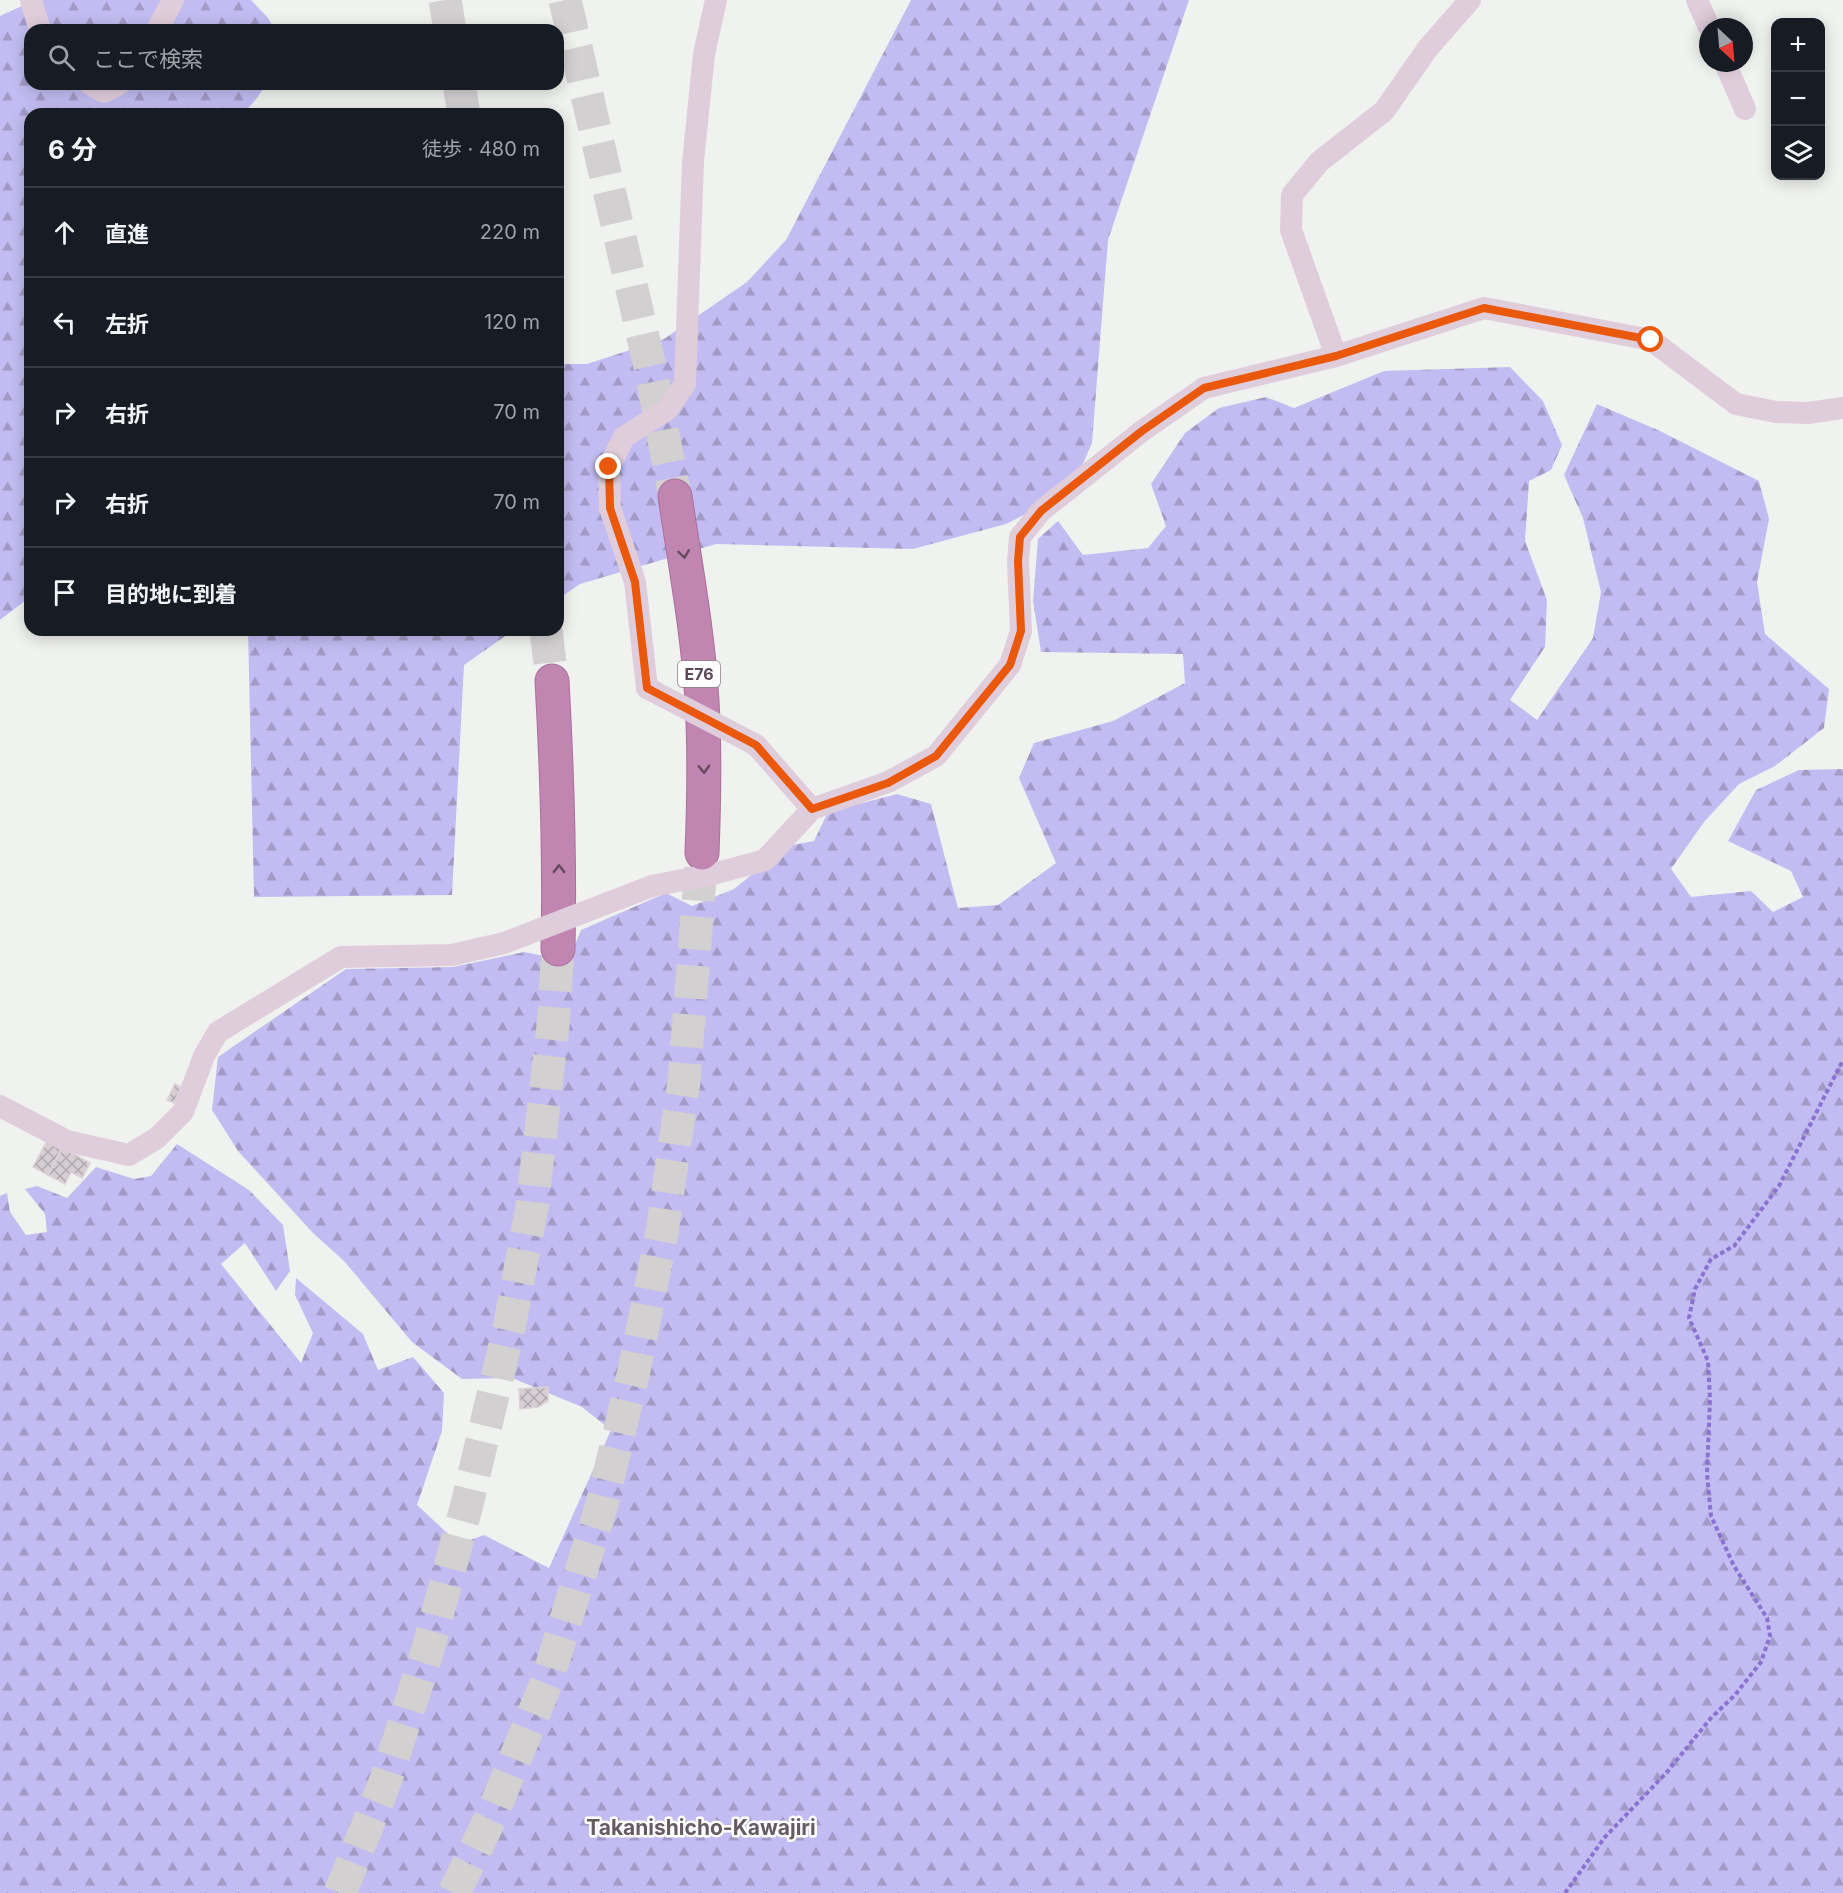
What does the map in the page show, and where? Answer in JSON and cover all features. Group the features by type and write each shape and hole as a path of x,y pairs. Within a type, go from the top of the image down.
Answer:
{"highway":[{"name":"E76","path":"675,496 702,700 704,784 702,852"},
{"path":"552,681 560,875 558,949"}],"street":[{"path":"31,0 37,24"},
{"path":"160,24 173,0"},
{"path":"716,0 704,54 693,162 685,384 667,410 624,437 609,467 610,508 635,582 647,688 756,745 812,809"},
{"path":"1336,356 1292,230 1292,195 1319,162 1384,111 1428,48 1470,0"},
{"path":"1697,0 1705,18"},
{"path":"1729,72 1745,109"},
{"path":"0,1106 67,1141 129,1155 157,1138 183,1112 204,1056 218,1032 341,957 452,956 504,943 652,886 713,874 765,860 812,809 888,783 936,756 1010,665 1021,631 1018,561 1020,537 1041,511 1142,431 1204,388 1336,356 1484,308 1651,340 1736,404 1786,413 1808,413 1843,408"}],"path":[{"path":"1565,1893 1605,1838 1667,1772 1711,1718 1742,1687 1761,1662 1770,1636 1767,1618 1734,1566 1711,1516 1707,1474 1710,1399 1708,1361 1689,1318 1695,1289 1711,1259 1734,1246 1779,1186 1843,1060"}],"green space":[{"path":"35,0 251,0 272,24 24,24 24,90 262,90 248,108 24,108 24,602 0,620 0,16"},
{"path":"911,0 1189,0 1108,240 1092,443 1071,491 1006,524 913,549 716,544 580,584 564,595 564,364 587,364 664,339 747,282 786,240"},
{"path":"1510,367 1543,401 1562,445 1551,470 1529,481 1525,541 1547,600 1545,647 1510,700 1537,720 1593,638 1601,592 1583,518 1564,475 1597,404 1660,431 1759,481 1769,519 1757,582 1765,634 1829,689 1824,728 1775,766 1739,784 1704,822 1671,869 1691,897 1751,891 1773,912 1803,897 1791,871 1728,841 1756,790 1799,770 1843,769 1843,1893 0,1893 0,1196 7,1193 10,1212 26,1235 47,1232 45,1214 25,1189 37,1186 67,1198 96,1167 134,1179 151,1176 177,1144 249,1190 283,1225 290,1271 276,1291 245,1243 221,1264 301,1363 313,1333 295,1295 296,1278 363,1334 378,1370 413,1357 444,1393 442,1431 417,1505 459,1544 484,1535 549,1568 611,1430 582,1407 512,1378 462,1379 412,1342 344,1261 313,1233 238,1151 212,1110 218,1057 346,969 453,967 524,952 549,957 572,952 581,930 666,893 692,906 734,889 787,846 814,841 828,812 897,794 931,804 958,908 998,905 1056,863 1019,778 1034,743 1113,721 1185,683 1183,654 1041,652 1033,601 1038,539 1058,521 1083,555 1148,548 1166,526 1151,484 1185,433 1219,408 1266,397 1294,408 1384,371"},
{"path":"248,636 505,636 464,665 452,895 254,897"}],"building":[{"path":"175,1084 181,1087 174,1103 167,1100"},
{"path":"47,1141 61,1149 48,1175 33,1167"},
{"path":"63,1148 90,1163 82,1178 71,1172 65,1184 48,1175"},
{"path":"548,1387 548,1401 538,1407 520,1409 519,1389"}],"tunnel":[{"path":"445,0 449,24"},
{"path":"565,0 650,367 675,496"},
{"path":"460,90 463,108"},
{"path":"547,636 552,681"},
{"path":"454,1893 492,1815 547,1681 602,1504 634,1371 662,1232 684,1081 702,853"},
{"path":"340,1893 385,1782 428,1649 466,1508 509,1328 532,1207 553,1026 558,949"}],"district":[{"name":"Takanishicho-Kawajiri","path":"701,1828"}],"route":[{"path":"609,467 610,508 635,582 647,688 756,745 812,809 888,783 936,756 1010,665 1021,631 1018,561 1020,537 1041,511 1142,431 1204,388 1336,356 1484,308 1651,340"}]}
